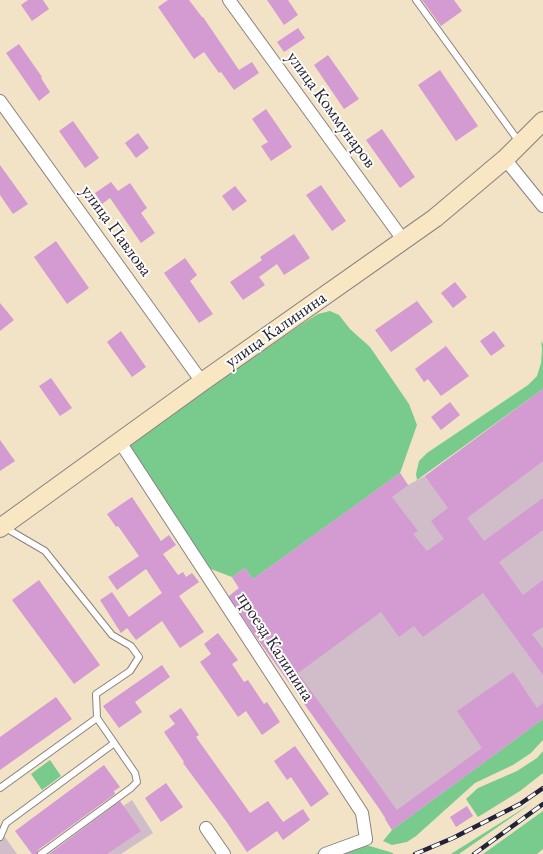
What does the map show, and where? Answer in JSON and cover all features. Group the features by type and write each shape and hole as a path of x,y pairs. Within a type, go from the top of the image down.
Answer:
{"street":[{"name":"улица Коммунаров","path":"229,0 404,241"},
{"name":"улица Павлова","path":"0,101 202,382"},
{"name":"улица Калинина","path":"1,526 435,218 506,159 543,121"},
{"path":"506,159 543,206"},
{"name":"проезд Калинина","path":"120,442 362,813 366,839 325,854"},
{"path":"206,828 224,854"}],"lane":[{"path":"416,0 520,144"},
{"path":"1,526 44,551 112,635 132,646 139,656 130,670 96,694 97,718 113,744 134,773 137,782 41,854"},
{"path":"0,788 97,718"},
{"path":"0,837 6,823 113,744"}],"shaded area":[{"path":"543,389 543,719 392,830 377,805 228,597 239,588 232,577 245,568 253,579 400,473 408,485 425,476"},
{"path":"132,800 153,833 121,854 54,854"},
{"path":"0,830 17,854 0,854"}],"green space":[{"path":"330,311 339,315 350,329 370,347 409,404 417,425 400,473 253,579 245,568 232,577 211,569 126,445 302,324 318,314"},
{"path":"541,341 543,344 543,389 417,480 416,474 419,461 427,453 528,385 537,376 541,363"},
{"path":"543,719 543,740 531,753 513,765 475,783 416,836 407,842 392,845 383,841 392,830"},
{"path":"543,751 543,773 520,791 478,817 466,799 478,788 517,771 537,758"},
{"path":"50,760 61,776 42,790 31,774"},
{"path":"532,803 459,854 451,854 454,852"},
{"path":"543,811 543,849 537,854 483,854"},
{"path":"347,843 363,844 393,854 315,854"}],"building":[{"path":"28,0 43,0 49,9 32,21 21,5"},
{"path":"168,0 189,0 203,17 239,70 252,62 259,73 234,90 221,72 219,73 204,52 194,59 158,7"},
{"path":"267,0 288,0 298,15 284,25"},
{"path":"422,0 454,0 462,11 441,26"},
{"path":"298,28 305,38 284,52 277,42"},
{"path":"19,44 42,77 41,78 50,92 39,101 6,53"},
{"path":"328,55 359,99 344,109 314,65"},
{"path":"440,70 478,126 456,141 418,85"},
{"path":"266,109 292,147 271,161 261,146 268,142 252,119"},
{"path":"73,121 99,158 85,168 59,131"},
{"path":"382,129 415,177 400,188 366,140"},
{"path":"138,133 149,148 136,158 125,143"},
{"path":"0,165 28,204 13,214 0,195"},
{"path":"111,182 118,191 130,183 147,208 141,213 155,233 141,243 110,198 102,204 95,193"},
{"path":"321,185 346,221 332,231 306,195"},
{"path":"235,186 247,201 233,211 222,196"},
{"path":"294,234 310,258 284,275 277,264 259,277 265,285 243,300 230,282 262,260 260,257"},
{"path":"56,241 89,288 67,304 34,257"},
{"path":"185,258 197,275 190,281 213,314 199,323 164,273"},
{"path":"455,282 467,297 453,308 441,293"},
{"path":"417,301 433,322 391,352 375,330"},
{"path":"0,303 14,320 0,331"},
{"path":"121,331 146,367 132,377 107,342"},
{"path":"494,331 505,346 491,356 480,341"},
{"path":"446,346 469,376 441,396 428,379 424,382 415,369"},
{"path":"51,378 72,408 60,416 39,386"},
{"path":"543,389 543,461 467,518 484,541 543,498 543,530 499,562 523,595 543,580 543,627 532,634 543,649 543,675 483,593 423,637 414,626 399,637 381,612 298,673 397,810 482,748 457,711 513,672 537,708 543,703 543,719 392,830 385,819 386,818 252,631 229,596 239,588 232,577 245,568 253,579 400,473 408,485 392,497 418,531 413,534 427,551 444,539 431,521 448,508 425,476"},
{"path":"450,402 460,415 441,430 431,417"},
{"path":"0,440 15,461 0,471"},
{"path":"132,497 161,541 169,535 176,545 163,554 178,575 183,572 186,577 192,573 199,582 179,596 204,632 180,648 162,621 136,640 127,628 121,633 100,600 112,592 129,617 162,593 146,569 117,590 108,577 139,556 118,526 116,527 107,514"},
{"path":"39,580 100,665 74,684 12,600"},
{"path":"218,633 238,660 232,664 244,682 248,680 264,704 267,702 280,722 262,735 246,711 238,717 200,662 211,654 204,644"},
{"path":"162,665 170,677 135,702 142,712 119,728 103,706"},
{"path":"56,697 72,719 0,770 0,737"},
{"path":"181,708 199,735 196,737 250,813 268,801 283,822 303,809 310,820 283,840 277,831 247,852 183,763 184,762 164,732 175,724 169,716"},
{"path":"295,746 329,794 311,807 291,777 287,780 274,761"},
{"path":"104,765 120,787 114,791 115,794 38,850 37,854 32,854 15,831"},
{"path":"166,783 183,807 161,822 145,798"},
{"path":"120,801 141,831 107,854 49,854"},
{"path":"467,806 473,816 456,827 450,817"}],"railway":[{"path":"415,854 453,838 520,804 543,788"},
{"path":"474,854 543,804"}]}
